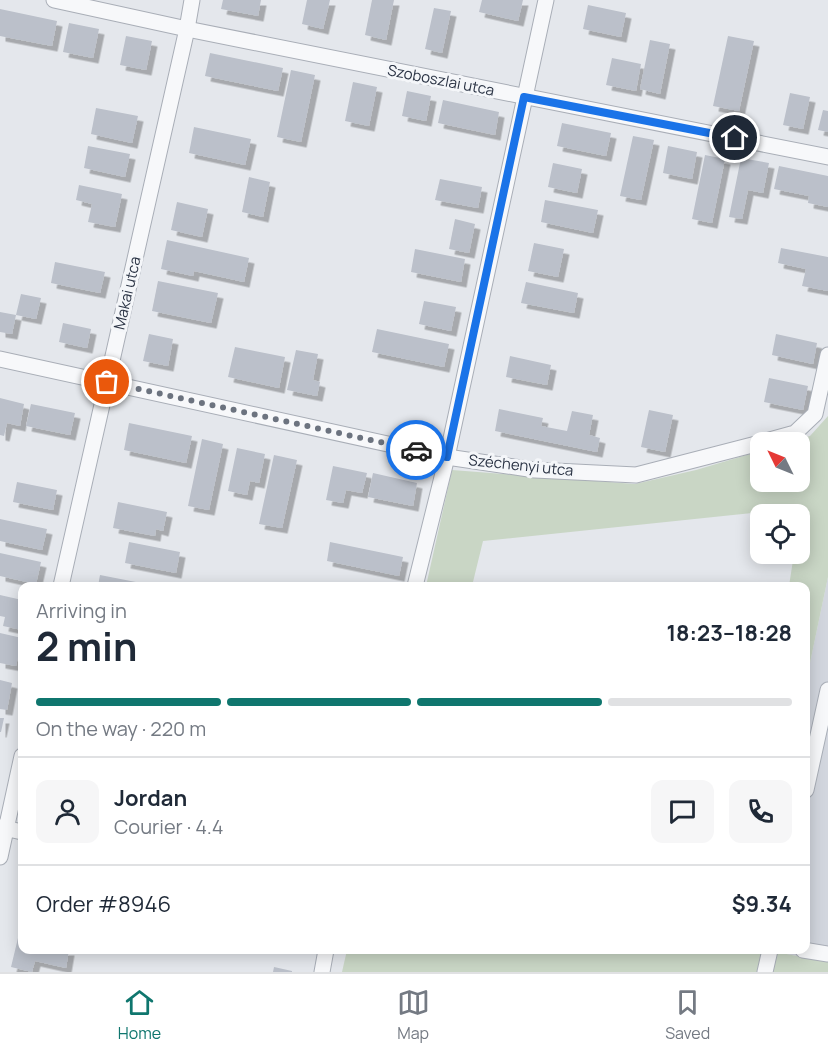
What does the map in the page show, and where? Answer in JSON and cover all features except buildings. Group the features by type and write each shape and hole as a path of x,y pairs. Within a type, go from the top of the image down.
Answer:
{"street":[{"name":"Szoboszlai utca","path":"54,0 828,157"},
{"name":"Makai utca","path":"62,582 192,0"},
{"path":"416,582 447,457 546,0"},
{"name":"Széchenyi utca","path":"796,432 815,414 828,355"},
{"name":"Széchenyi utca","path":"0,359 447,457 535,470 636,475 750,446"},
{"path":"810,772 828,690"},
{"path":"0,857 3,828 18,771"},
{"path":"3,828 18,831"},
{"path":"810,951 828,954"},
{"path":"321,972 325,954"},
{"path":"765,972 769,954"}],"shaded area":[{"path":"828,577 828,962 787,954 810,954 810,663"}],"green space":[{"path":"828,416 828,577 810,663 810,582 790,582 792,564 810,564 810,504 750,504 750,513 483,541 473,582 427,582 452,470 635,484 696,470 750,454 750,492 810,492 810,436"},
{"path":"346,954 787,954 828,962 828,972 342,972"}],"way so far":[{"path":"107,382 416,450"}],"route":[{"path":"416,450 447,457 524,97 735,138"}]}
